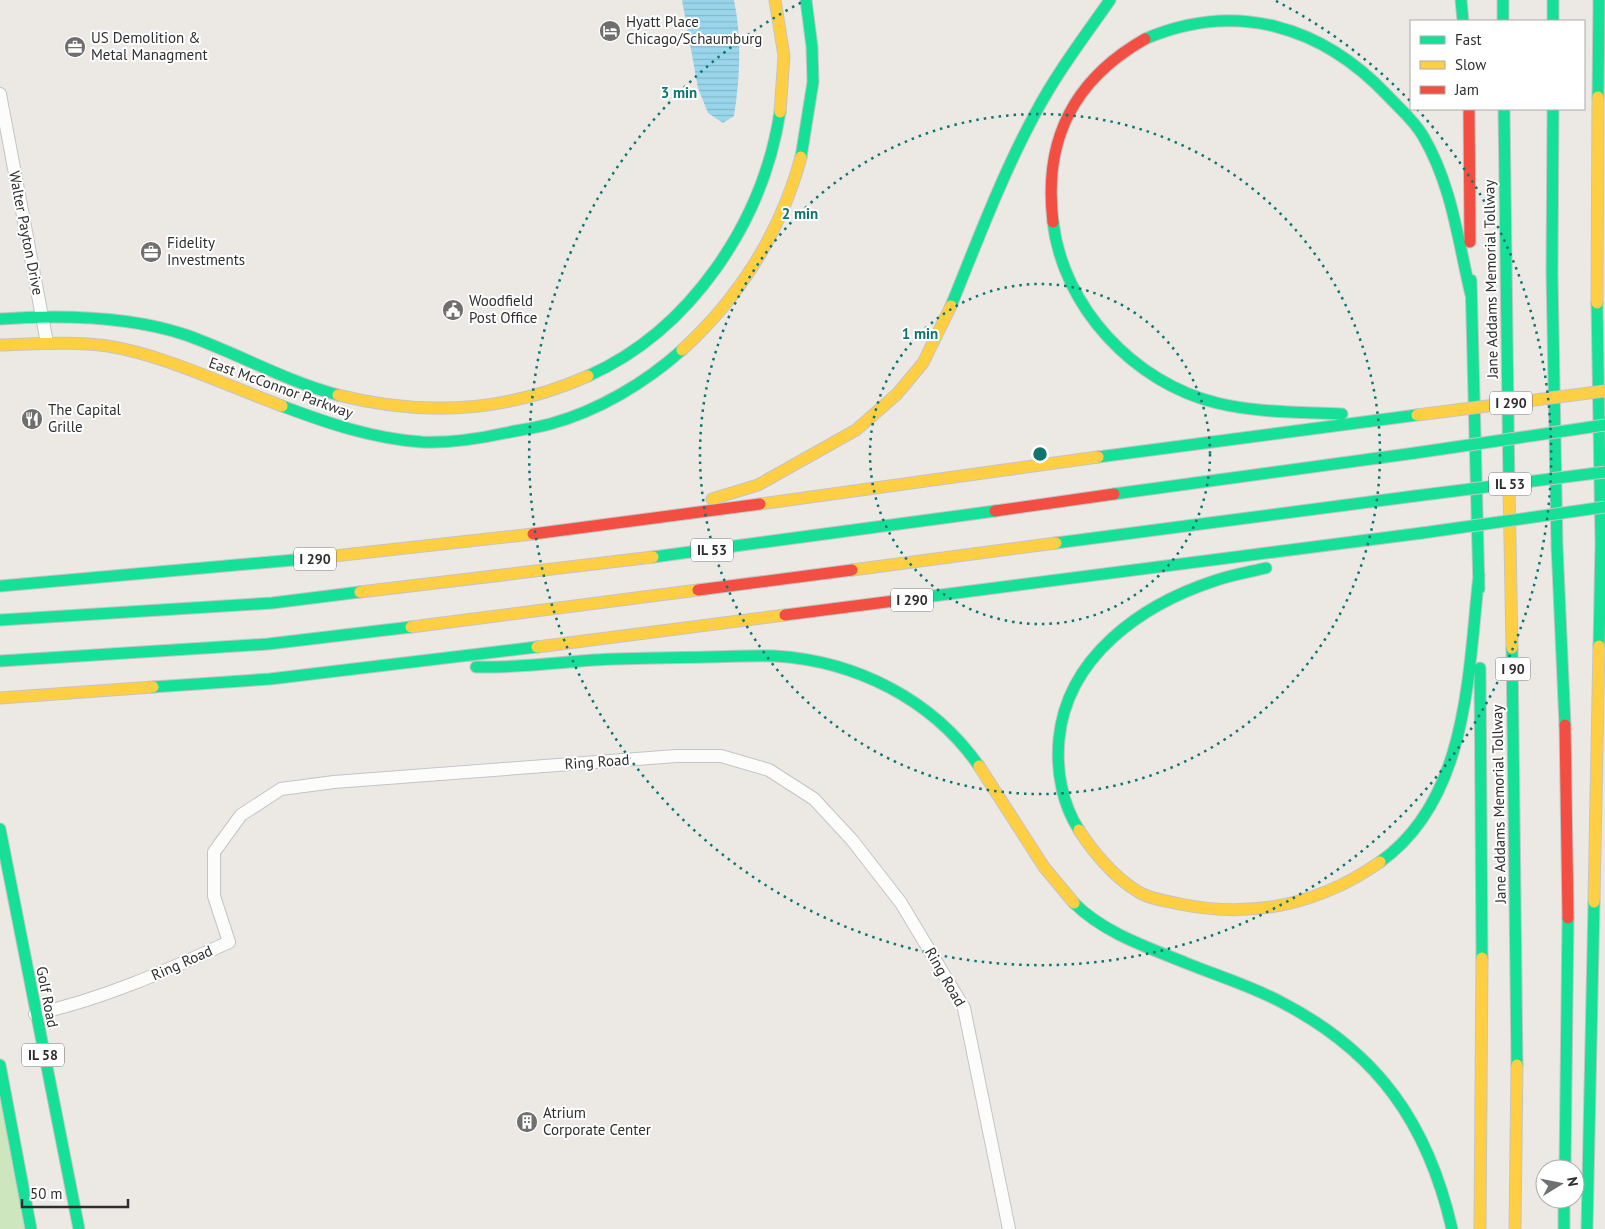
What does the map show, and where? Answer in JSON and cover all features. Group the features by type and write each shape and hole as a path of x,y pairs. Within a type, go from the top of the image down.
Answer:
{"main road":[{"name":"East McConnor Parkway","path":"0,319 42,316 113,320 183,334 302,383 353,399 390,406 432,410 470,409 520,401 573,385 596,374 665,327 697,296 737,240 759,190 771,154 778,119 784,73 781,32 775,0"},
{"name":"East McConnor Parkway","path":"0,345 47,343 101,345 153,358 210,378 295,412 361,433 418,442 512,434 544,428 606,403 663,367 720,316 776,231 798,171 812,94 813,60 806,0"},
{"path":"628,522 758,485 856,430 897,394 923,363 951,306 992,206 1035,114 1082,39 1110,0"},
{"path":"1461,0 1463,20"},
{"path":"1503,0 1503,20"},
{"path":"1553,0 1553,20"},
{"path":"1587,1229 1601,542 1597,299 1599,0"},
{"path":"1391,417 1232,406 1201,398 1148,371 1125,355 1100,329 1073,289 1052,226 1049,208 1050,170 1059,136 1080,94 1108,63 1124,51 1164,30 1184,24 1252,18 1281,24 1327,45 1355,63 1377,82 1419,129 1452,205 1471,295"},
{"path":"1469,110 1471,295 1479,575 1482,1014 1480,1229"},
{"name":"Jane Addams Memorial Tollway","path":"1504,110 1517,1014 1515,1229"},
{"path":"1553,110 1552,274 1557,536 1565,708 1569,969 1565,1159"},
{"path":"1597,299 1605,243"},
{"name":"I 290","path":"0,586 393,551 628,522 1391,417 1417,416 1605,392"},
{"name":"IL 53","path":"2,620 282,602 742,546 1605,425"},
{"name":"IL 53","path":"6,661 268,644 536,612 1605,472"},
{"name":"I 290","path":"0,698 270,679 402,665 1377,539 1605,507"},
{"path":"1377,539 1206,584 1151,608 1130,622 1102,646 1081,672 1066,701 1058,736 1058,771 1066,807 1085,842 1094,853 1137,891 1164,901 1210,911 1256,912 1293,905 1330,892 1351,881 1387,857 1417,824 1432,803 1453,750 1465,693 1479,575"},
{"path":"1601,542 1605,573"},
{"path":"402,665 513,668 594,660 774,656 804,658 854,670 894,688 931,714 960,741 1056,883 1082,912 1116,933 1281,1002 1327,1029 1372,1067 1397,1096 1422,1136 1442,1186 1452,1229"},
{"name":"Golf Road","path":"0,830 79,1229"},
{"name":"IL 58","path":"0,1065 32,1229"},
{"path":"1564,1209 1564,1229"}],"street":[{"name":"Walter Payton Drive","path":"0,94 47,343"},
{"name":"Ring Road","path":"35,1014 136,984 229,942 214,896 214,852 241,815 280,789 334,782 676,756 721,756 769,770 814,799 852,840 901,903 964,1008 1009,1229"}],"green space":[{"path":"0,1062 31,1229 0,1229"}],"water":[{"path":"682,0 734,0 739,44 738,87 734,116 723,123 708,113 698,88"}],"traffic: fast":[{"path":"801,157 813,82 812,47 806,0"},
{"path":"951,306 980,233 1023,137 1061,70 1110,0"},
{"path":"1461,0 1463,20"},
{"path":"1503,0 1503,20"},
{"path":"1553,0 1553,20"},
{"path":"1598,97 1599,0"},
{"path":"1145,39 1179,27 1212,22 1244,21 1276,27 1306,37 1335,52 1362,72 1411,120 1423,136 1433,155 1448,194 1471,295"},
{"path":"1504,110 1509,487"},
{"path":"1553,110 1552,274 1557,546 1565,725"},
{"path":"588,376 625,356 659,331 690,301 716,268 739,232 757,193 771,153 780,112"},
{"path":"1053,222 1060,253 1071,283 1087,311 1108,337 1131,359 1158,378 1187,393 1232,406 1279,412 1342,414"},
{"path":"1471,280 1479,589"},
{"path":"1597,303 1601,543 1599,646"},
{"path":"0,319 46,317 94,318 164,329 205,342 280,375 338,395"},
{"path":"282,406 333,424 386,438 422,442 474,439 544,425 586,412 653,374 682,350"},
{"path":"1098,457 1417,415"},
{"path":"1415,453 1605,425"},
{"path":"1114,494 1415,453"},
{"path":"1415,496 1605,472"},
{"path":"1056,543 1415,496"},
{"path":"1422,533 1605,507"},
{"path":"653,557 995,511"},
{"path":"925,597 1422,533"},
{"path":"0,586 316,558"},
{"path":"1079,830 1064,798 1058,763 1058,751 1065,710 1076,683 1092,659 1112,638 1160,604 1214,581 1266,568"},
{"path":"1380,862 1409,836 1431,804 1448,769 1459,731 1466,692 1479,575"},
{"path":"0,620 272,603 360,592"},
{"path":"0,661 268,644 411,627"},
{"path":"153,687 270,679 537,647"},
{"path":"1512,648 1517,1065"},
{"path":"476,667 636,658 775,656 805,659 863,675 915,703 939,721 960,742 979,766"},
{"path":"1480,668 1482,958"},
{"path":"0,829 79,1229"},
{"path":"1587,1229 1594,902"},
{"path":"1074,903 1099,923 1141,945 1270,996 1315,1022 1345,1044 1371,1068 1394,1095 1413,1124 1429,1156 1442,1191 1452,1229"},
{"path":"1565,1159 1568,918"},
{"path":"0,1065 31,1229"},
{"path":"1564,1209 1564,1229"}],"traffic: slow":[{"path":"775,0 784,56 780,112"},
{"path":"1597,303 1598,97"},
{"path":"682,350 722,308 755,262 770,237 782,211 801,157"},
{"path":"712,499 758,485 856,430 897,394 923,363 951,306"},
{"path":"0,345 81,344 129,350 196,372 282,406"},
{"path":"338,395 402,406 465,407 496,404 527,397 558,388 588,376"},
{"path":"1417,415 1605,391"},
{"path":"760,504 1098,457"},
{"path":"1509,487 1512,648"},
{"path":"316,558 533,534"},
{"path":"852,570 1056,543"},
{"path":"360,592 653,557"},
{"path":"411,627 698,590"},
{"path":"537,647 785,615"},
{"path":"1594,902 1599,646"},
{"path":"0,698 153,687"},
{"path":"979,766 1044,867 1074,903"},
{"path":"1079,830 1105,864 1120,879 1137,891 1158,899 1207,908 1233,910 1259,908 1309,898 1334,888 1380,862"},
{"path":"1480,1229 1482,958"},
{"path":"1515,1229 1517,1065"}],"traffic: jam":[{"path":"1053,222 1051,192 1053,165 1059,139 1068,115 1082,93 1099,73 1120,55 1145,39"},
{"path":"1469,110 1470,242"},
{"path":"995,511 1114,494"},
{"path":"533,534 760,504"},
{"path":"698,590 852,570"},
{"path":"785,615 925,597"},
{"path":"1565,725 1568,918"}],"place":[{"name":"Hyatt Place Chicago/Schaumburg","path":"610,31"},
{"name":"US Demolition & Metal Managment","path":"75,47"},
{"name":"Fidelity Investments","path":"151,252"},
{"name":"Woodfield Post Office","path":"453,310"},
{"name":"The Capital Grille","path":"32,419"},
{"name":"Atrium Corporate Center","path":"527,1122"}]}
